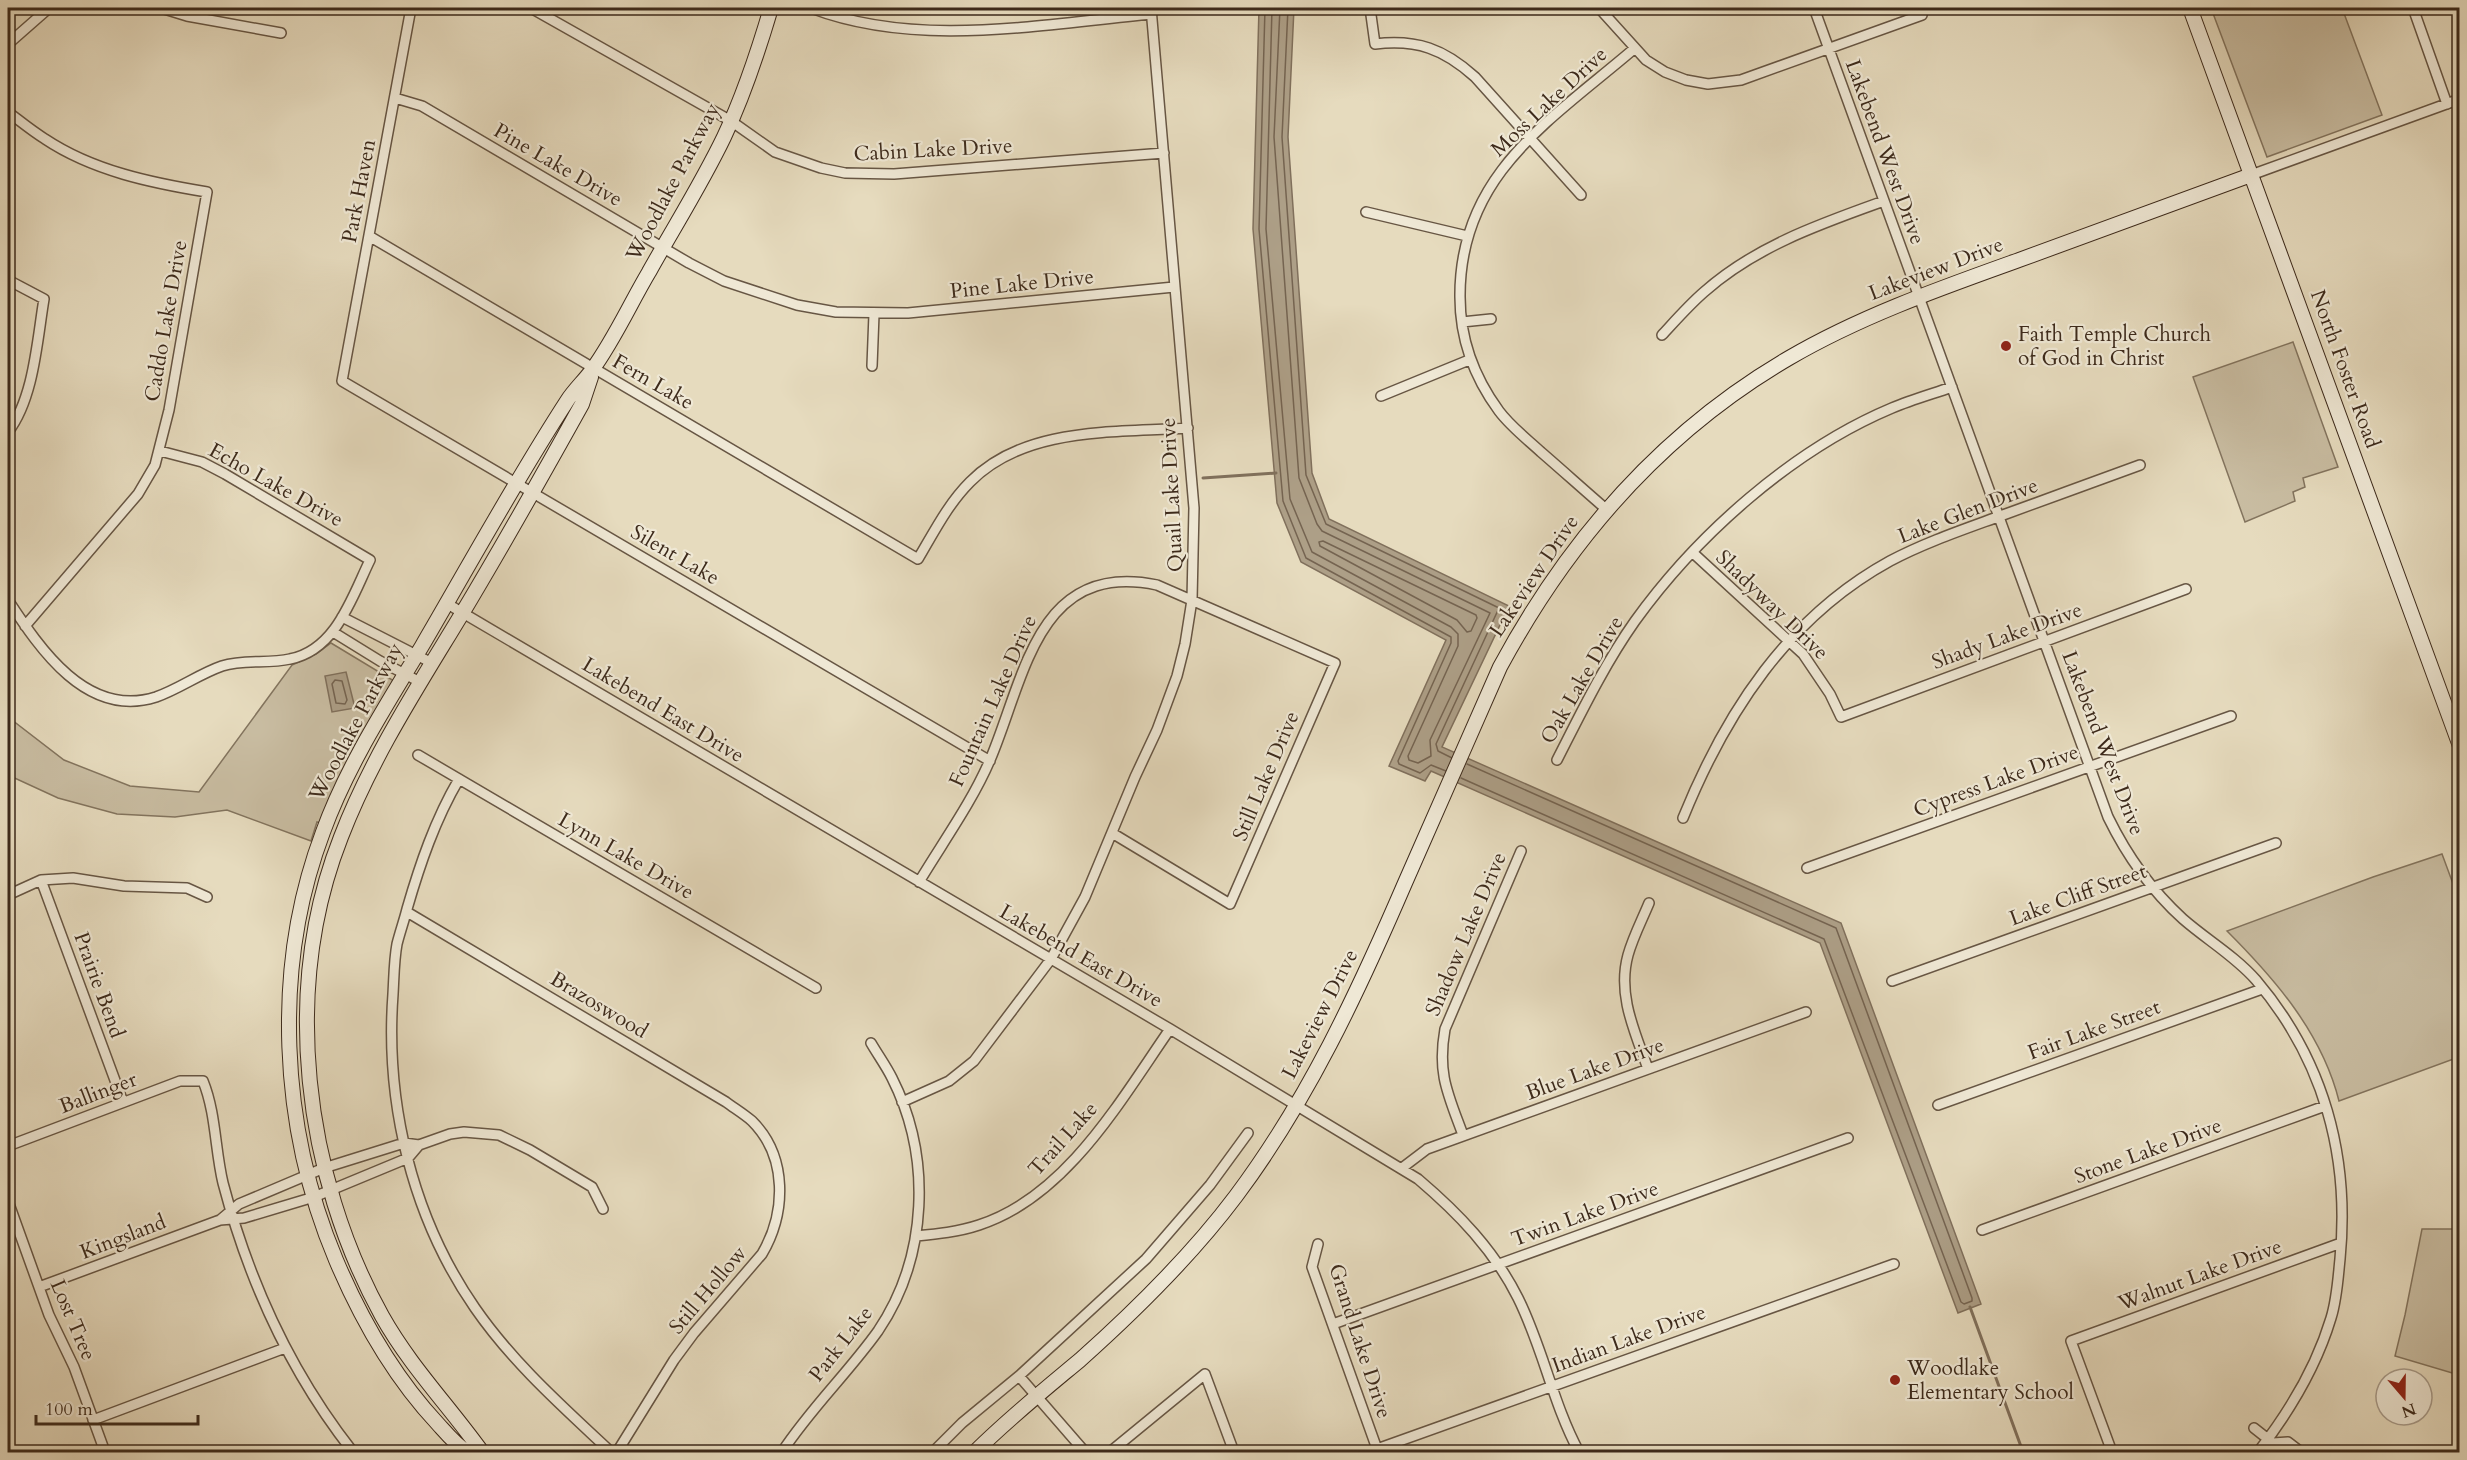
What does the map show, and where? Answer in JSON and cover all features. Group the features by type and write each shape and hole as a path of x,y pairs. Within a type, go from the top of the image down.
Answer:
{"street":[{"path":"8,44 49,8"},
{"path":"161,8 187,16 281,33"},
{"name":"Park Haven","path":"342,381 411,8"},
{"name":"Cabin Lake Drive","path":"531,8 730,121 775,152 798,161 845,173 869,174 1164,153"},
{"name":"Woodlake Parkway","path":"467,1452 426,1411 394,1370 367,1325 345,1282 324,1232 314,1197 294,1104 289,1014 298,929 307,881 323,832 348,775 517,483 569,397 594,368 685,210 730,121 756,60 771,8"},
{"path":"812,8 855,21 933,32 972,31 1152,11"},
{"path":"1370,8 1375,44 1398,41 1420,44 1449,57 1475,77 1581,195"},
{"path":"1599,8 1646,60 1665,72 1686,80 1708,84 1742,80 1922,15"},
{"name":"Lakebend West Drive","path":"1814,8 2108,818 2121,844 2152,887 2182,918 2229,953 2262,989 2284,1018 2303,1051 2331,1124 2341,1171 2341,1243 2332,1316 2319,1352 2272,1445 2258,1452"},
{"name":"North Foster Road","path":"2190,8 2460,746"},
{"path":"2413,8 2447,104"},
{"name":"Quail Lake Drive","path":"902,1102 942,1085 974,1061 1051,959 1085,897 1157,730 1177,676 1185,644 1192,600 1195,528 1152,11"},
{"name":"Moss Lake Drive","path":"1606,509 1501,414 1489,397 1469,360 1462,322 1461,259 1467,236 1483,197 1497,175 1531,137 1635,48"},
{"name":"Pine Lake Drive","path":"395,98 422,106 662,248 724,281 798,305 836,312 908,313 1174,287"},
{"name":"Lakeview Drive","path":"975,1452 1036,1396 1082,1358 1162,1282 1235,1197 1297,1106 1362,982 1500,667 1519,632 1561,566 1606,509 1626,486 1686,431 1750,383 1820,341 1919,297 2460,99"},
{"name":"Caddo Lake Drive","path":"8,112 46,140 101,166 148,181 207,192 160,451 155,465 138,494 25,626"},
{"path":"1662,335 1703,292 1761,250 1815,225 1884,201"},
{"path":"1366,212 1467,236"},
{"name":"Fern Lake","path":"369,236 918,558 952,503 970,482 1012,452 1049,440 1188,428"},
{"path":"8,280 44,299 22,409 8,432"},
{"path":"872,366 874,314"},
{"path":"1462,322 1491,318"},
{"path":"1381,396 1469,360"},
{"name":"Woodlake Parkway","path":"482,1452 410,1360 383,1317 361,1274 341,1226 316,1131 308,1058 308,1015 316,932 325,886 340,838 363,784 582,405 594,368"},
{"name":"Silent Lake","path":"342,381 990,761"},
{"name":"Oak Lake Drive","path":"1557,760 1613,655 1641,613 1676,568 1692,552 1755,493 1821,447 1891,408 1952,387"},
{"name":"Echo Lake Drive","path":"160,451 202,462 370,560 342,617"},
{"name":"Lake Glen Drive","path":"1683,818 1719,740 1766,666 1827,603 1889,562 1930,542 2140,465"},
{"name":"Shadyway Drive","path":"1692,552 1789,640 1815,669 1841,717"},
{"name":"Fountain Lake Drive","path":"919,882 990,761 1035,642 1046,623 1067,600 1096,585 1126,580 1156,585 1335,663"},
{"name":"Shady Lake Drive","path":"1841,717 2186,590"},
{"path":"8,600 49,658 84,688 109,699 128,701 156,697 230,663 292,659 317,647 333,632 342,617 432,663"},
{"name":"Lakebend East Drive","path":"447,603 1402,1168 1447,1204 1472,1230 1498,1265 1518,1299 1579,1452"},
{"path":"333,632 420,682"},
{"path":"373,656 383,638"},
{"name":"Still Lake Drive","path":"1112,833 1230,904 1335,663"},
{"name":"Cypress Lake Drive","path":"1807,868 2231,716"},
{"name":"Lynn Lake Drive","path":"418,755 816,988"},
{"path":"459,779 428,842 397,944 390,1028 395,1097 404,1143 417,1191 439,1244 473,1306 524,1371 611,1452"},
{"name":"Lake Cliff Street","path":"1892,981 2276,843"},
{"name":"Shadow Lake Drive","path":"1463,1135 1442,1072 1441,1050 1445,1029 1521,851"},
{"path":"8,895 41,880 73,878 124,886 187,888 207,897"},
{"name":"Prairie Bend","path":"41,880 123,1102"},
{"path":"1648,1069 1629,1017 1624,981 1630,946 1649,903"},
{"name":"Brazoswood","path":"407,912 726,1102 751,1120 765,1138"},
{"name":"Fair Lake Street","path":"1938,1105 2262,989"},
{"name":"Blue Lake Drive","path":"1402,1168 1427,1149 1463,1135 1806,1012"},
{"name":"Trail Lake","path":"916,1236 942,1234 979,1225 1015,1209 1050,1184 1109,1116 1170,1029"},
{"name":"Park Lake","path":"782,1452 797,1429 879,1329 903,1283 916,1236 919,1207 917,1155 902,1102 892,1078 871,1043"},
{"name":"Ballinger","path":"8,1146 180,1081 203,1081 210,1098 217,1156 233,1215"},
{"name":"Stone Lake Drive","path":"1982,1230 2325,1106"},
{"path":"404,1143 419,1145 450,1134 464,1132 500,1136 530,1149 592,1187 603,1209"},
{"path":"933,1452 962,1423 1019,1376 1146,1259 1210,1185 1248,1133"},
{"name":"Still Hollow","path":"617,1452 674,1360 694,1333 762,1254 770,1240 778,1215 780,1186 775,1161 765,1138"},
{"name":"Twin Lake Drive","path":"1333,1324 1848,1138"},
{"name":"Kingsland","path":"233,1215 239,1204 324,1168 404,1143"},
{"path":"408,1158 419,1145"},
{"path":"363,1156 369,1174"},
{"name":"Kingsland","path":"39,1287 233,1215 278,1208 314,1197 408,1158"},
{"path":"272,1190 278,1208"},
{"name":"Lost Tree","path":"8,1201 39,1287 74,1367 105,1452"},
{"path":"233,1215 257,1287 285,1348 321,1408 353,1452"},
{"name":"Walnut Lake Drive","path":"2112,1452 2071,1341 2341,1243"},
{"name":"Grand Lake Drive","path":"1318,1244 1312,1267 1377,1449"},
{"name":"Indian Lake Drive","path":"1377,1449 1894,1264"},
{"path":"93,1420 285,1348"},
{"path":"1110,1452 1205,1374 1233,1452"},
{"path":"1019,1376 1084,1452"},
{"path":"2254,1428 2272,1445 2288,1442 2301,1452"},
{"path":"2456,1452 2460,1445"}],"shaded area":[{"path":"2211,8 2342,8 2382,115 2267,157"},
{"path":"2293,342 2338,467 2303,478 2305,487 2293,492 2295,501 2245,522 2193,377"},
{"path":"331,643 394,681 342,771 321,823 317,822 311,841 227,810 175,817 117,814 58,798 8,775 8,717 64,760 130,786 199,792 292,665 316,654"},
{"path":"2442,854 2459,900 2459,1057 2339,1101 2321,1052 2295,1008 2227,931"},
{"path":"2422,1229 2459,1229 2459,1375 2395,1356"}],"water":[{"path":"1259,8 1294,8 1288,137 1312,473 1329,519 1509,606 1442,747 1841,923 1981,1304 1958,1313 1820,943 1431,771 1425,781 1389,766 1446,640 1301,562 1277,503 1253,229"},
{"path":"346,672 355,708 332,712 325,676"}],"waterway":[{"path":"1203,478 1276,473"},
{"path":"1970,1307 2023,1452"}],"place":[{"name":"Faith Temple Church of God in Christ","path":"2006,346"},
{"name":"Woodlake Elementary School","path":"1895,1380"}]}
